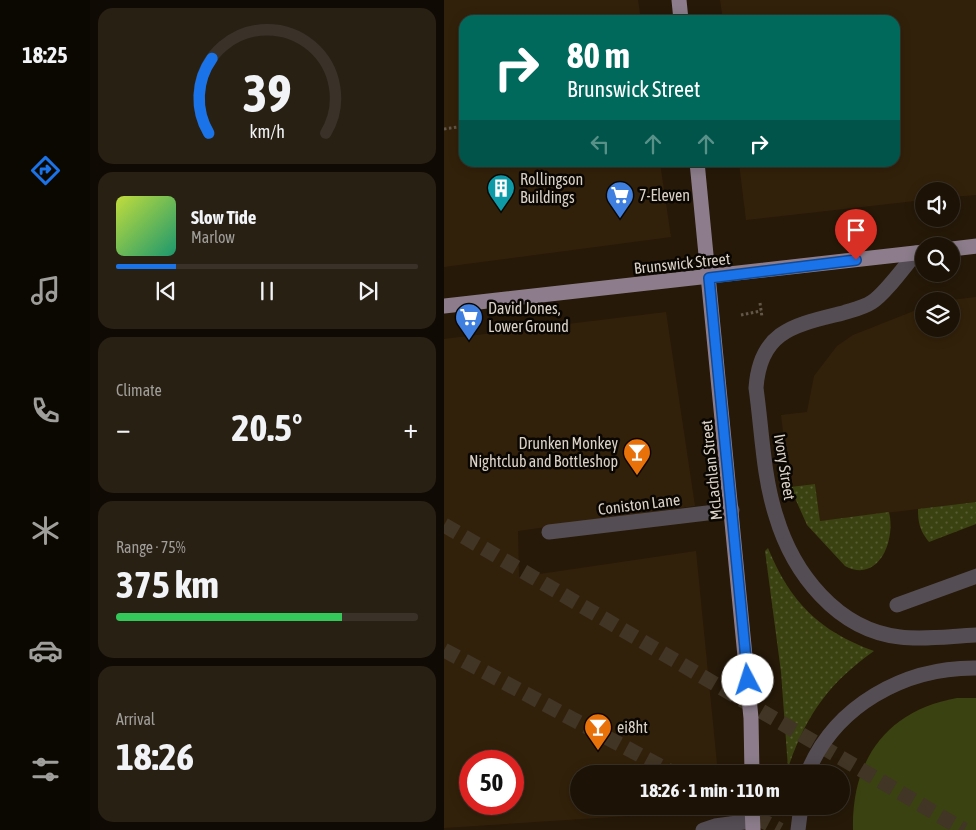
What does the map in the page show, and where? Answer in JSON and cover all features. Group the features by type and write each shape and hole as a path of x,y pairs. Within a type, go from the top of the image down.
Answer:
{"main road":[{"path":"679,0 681,15"},
{"name":"McLachlan Street","path":"698,167 751,718 752,765"},
{"path":"960,248 976,246"},
{"name":"Brunswick Street","path":"444,306 915,254"}],"street":[{"name":"Ivory Street","path":"915,258 872,302 854,310 797,324 783,332 762,356 757,372 756,388 769,489 775,516 784,541 798,567 817,591 838,612 858,624 899,637 976,635"},
{"name":"Coniston Lane","path":"549,532 732,510"},
{"path":"897,606 976,576"},
{"path":"811,765 818,748 834,727 866,699 912,678 938,671 976,668"},
{"path":"798,830 799,815"},
{"path":"703,830 752,819"}],"path":[{"path":"444,129 459,127"},
{"path":"741,315 761,311"}],"shaded area":[{"path":"444,0 638,0 640,15 459,15 459,167 661,167 671,237 444,267"},
{"path":"720,0 976,0 976,195 960,196 960,182 915,182 915,201 746,220 739,167 900,167 900,15 722,15"},
{"path":"976,297 976,502 820,521 815,484 790,487 781,415 807,412 814,376 837,346 853,335 915,311 915,337 960,337 960,299"},
{"path":"666,312 695,506 518,531 519,577 696,551 717,765 570,765 570,815 645,815 444,828 444,339"}],"green space":[{"path":"815,484 820,521 889,512 891,523 890,535 887,546 876,564 867,569 857,570 845,566 807,525 790,487"},
{"path":"976,502 976,524 929,542 923,534 918,519 918,509"},
{"path":"768,548 786,584 797,599 822,624 837,634 874,651 844,675 821,702 811,716 789,765 781,672 765,551"},
{"path":"957,698 976,698 976,830 853,830 854,805 859,782 867,761 878,742 893,727 911,714 932,704"}],"tunnel":[{"path":"444,525 964,830"},
{"path":"444,650 658,765"},
{"path":"752,815 780,830"}],"place":[{"name":"Rollingson Buildings","path":"501,212"},
{"name":"7-Eleven","path":"620,219"},
{"name":"David Jones, Lower Ground","path":"469,341"},
{"name":"Drunken Monkey Nightclub and Bottleshop","path":"637,476"},
{"name":"ei8ht","path":"598,751"}],"route":[{"path":"748,680 709,278 856,260"}]}
